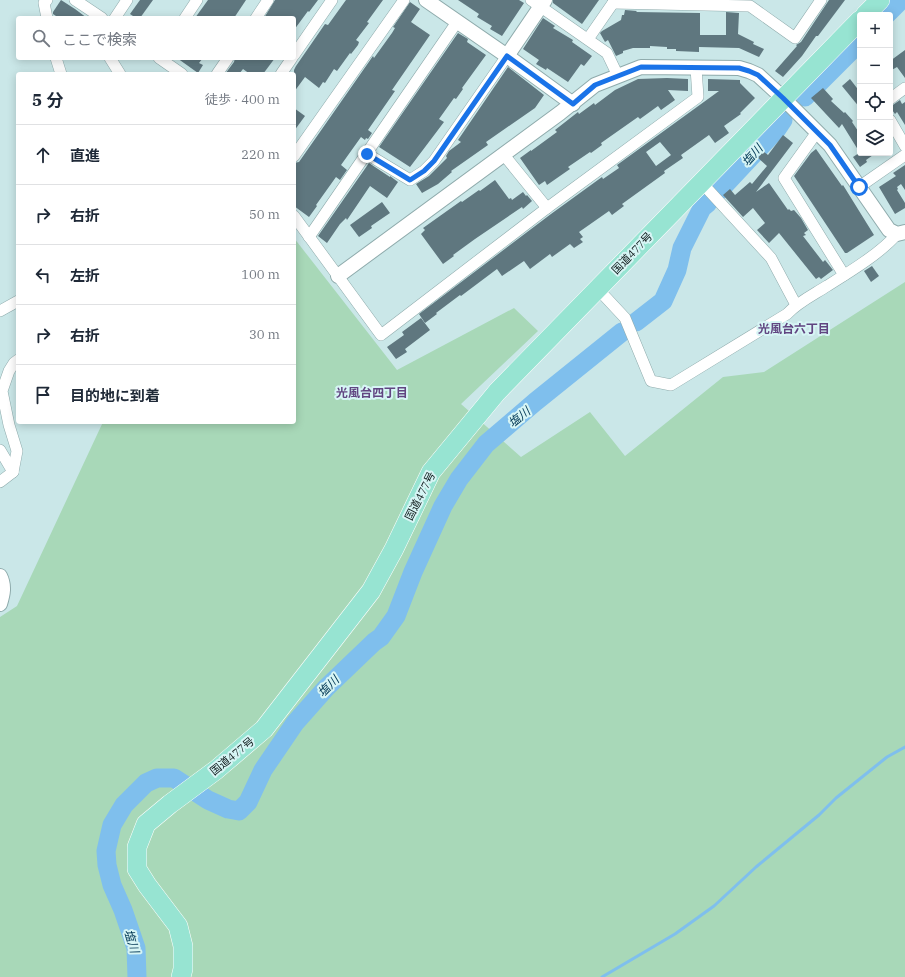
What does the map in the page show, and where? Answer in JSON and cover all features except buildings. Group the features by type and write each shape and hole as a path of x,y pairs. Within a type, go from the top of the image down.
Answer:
{"highway":[{"path":"868,12 880,0"},
{"name":"国道477号","path":"180,977 183,970 183,946 178,926 137,869 137,847 146,824 216,770 264,729 371,590 394,549 431,472 497,392 857,23"}],"street":[{"path":"47,16 44,3 48,0"},
{"path":"75,0 99,16"},
{"path":"116,16 127,0"},
{"path":"185,16 197,0"},
{"path":"257,16 268,0"},
{"path":"296,53 332,0"},
{"path":"296,153 404,0"},
{"path":"426,0 573,104"},
{"path":"588,39 614,2 752,3 795,38 821,0"},
{"path":"367,154 410,180 424,171 434,161 507,56 539,2 607,53 618,76"},
{"path":"309,237 457,22"},
{"path":"57,60 60,72"},
{"path":"111,60 119,72"},
{"path":"162,60 179,72"},
{"path":"218,72 227,60"},
{"path":"282,72 291,60"},
{"path":"338,276 573,104 595,85 641,67 739,68 758,75 830,145 889,230 901,233"},
{"path":"296,219 381,335 547,208 698,97 696,68"},
{"path":"893,96 905,88"},
{"path":"893,125 905,146"},
{"path":"817,132 784,178 844,275"},
{"path":"504,155 547,208"},
{"path":"859,187 905,155"},
{"path":"701,182 771,258 796,305"},
{"path":"598,288 625,318 652,382 671,385 787,314 796,305 844,275 901,233"},
{"path":"0,311 16,302"},
{"path":"0,482 13,472 17,450 9,425 2,391 9,371 16,362"},
{"path":"0,450 13,472"},
{"path":"0,576 3,582 4,592 0,604"}],"green space":[{"path":"296,241 397,370 514,308 538,331 461,404 521,457 590,412 625,456 723,377 764,372 905,282 905,977 0,977 0,617 17,606 102,424 296,424"}],"waterway":[{"name":"塩川","path":"889,12 901,0"},
{"name":"塩川","path":"805,97 857,45"},
{"name":"塩川","path":"720,190 777,129 783,120"},
{"name":"塩川","path":"636,322 663,301 677,270 682,248 702,208 708,203"},
{"name":"塩川","path":"137,977 136,948 123,910 112,885 107,865 106,851 112,825 124,805 146,783 157,778 174,778 208,800 228,809 239,811 248,802 263,770 295,723 326,688 381,637 396,616 413,572 443,506 459,479 486,444 535,402 622,332"},
{"path":"602,977 675,934 714,906 756,867 819,815 836,798 887,757 905,747"}],"district":[{"name":"光風台六丁目","path":"794,328"},
{"name":"光風台四丁目","path":"372,392"}],"route":[{"path":"367,154 410,180 424,171 434,161 507,56 573,104 595,85 641,67 703,69 739,68 758,75 783,98 830,145 859,187"}]}
